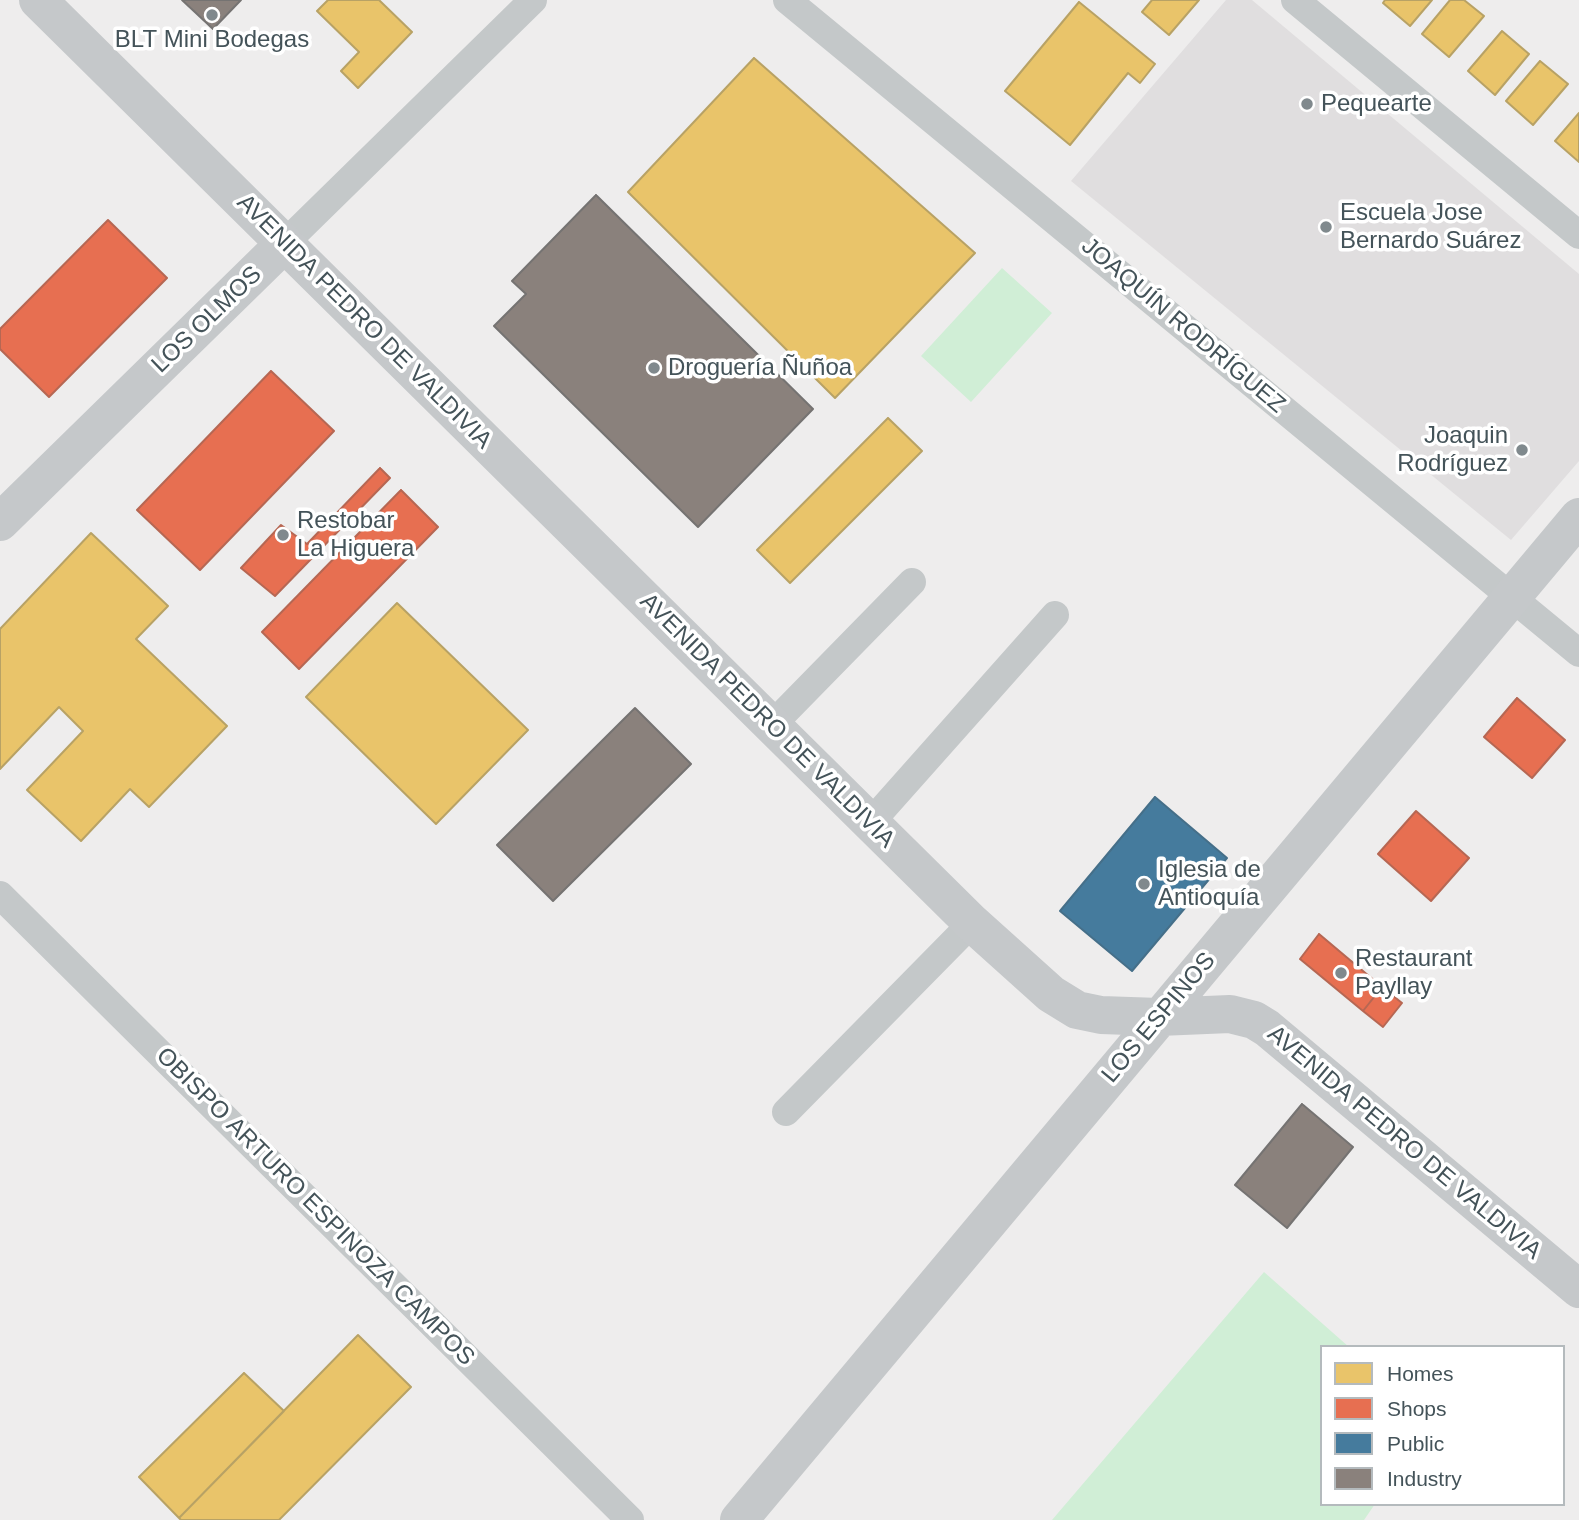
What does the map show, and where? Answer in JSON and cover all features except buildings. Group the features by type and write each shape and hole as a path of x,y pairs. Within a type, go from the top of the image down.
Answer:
{"main road":[{"name":"AVENIDA PEDRO DE VALDIVIA","path":"38,0 972,923 1051,994 1070,1007 1112,1017 1230,1014 1248,1017 1261,1023 1579,1289"},
{"name":"LOS OLMOS","path":"0,522 284,244"},
{"name":"LOS ESPINOS","path":"738,1520 1579,517"}],"street":[{"name":"LOS OLMOS","path":"284,244 533,0"},
{"name":"JOAQUÍN RODRÍGUEZ","path":"787,0 1579,653"},
{"path":"1295,0 1579,235"},
{"path":"772,725 912,582"},
{"path":"871,822 1055,615"},
{"name":"OBISPO ARTURO ESPINOZA CAMPOS","path":"0,895 630,1520"},
{"path":"786,1112 972,923"}],"shaded area":[{"name":"Escuela Jose Bernardo Suárez","path":"1226,0 1252,0 1579,274 1579,461 1511,540 1071,181"}],"green space":[{"path":"1002,268 1052,313 971,402 921,356"},
{"path":"1264,1272 1347,1345 1320,1345 1320,1506 1374,1506 1364,1520 1052,1520"}],"place":[{"name":"BLT Mini Bodegas","path":"212,15"},
{"name":"Pequearte","path":"1307,104"},
{"name":"Escuela Jose Bernardo Suárez","path":"1326,227"},
{"name":"Droguería Ñuñoa","path":"654,368"},
{"name":"Joaquin Rodríguez","path":"1522,450"},
{"name":"Restobar La Higuera","path":"283,535"},
{"name":"Iglesia de Antioquía","path":"1144,884"},
{"name":"Restaurant Payllay","path":"1341,973"}]}
